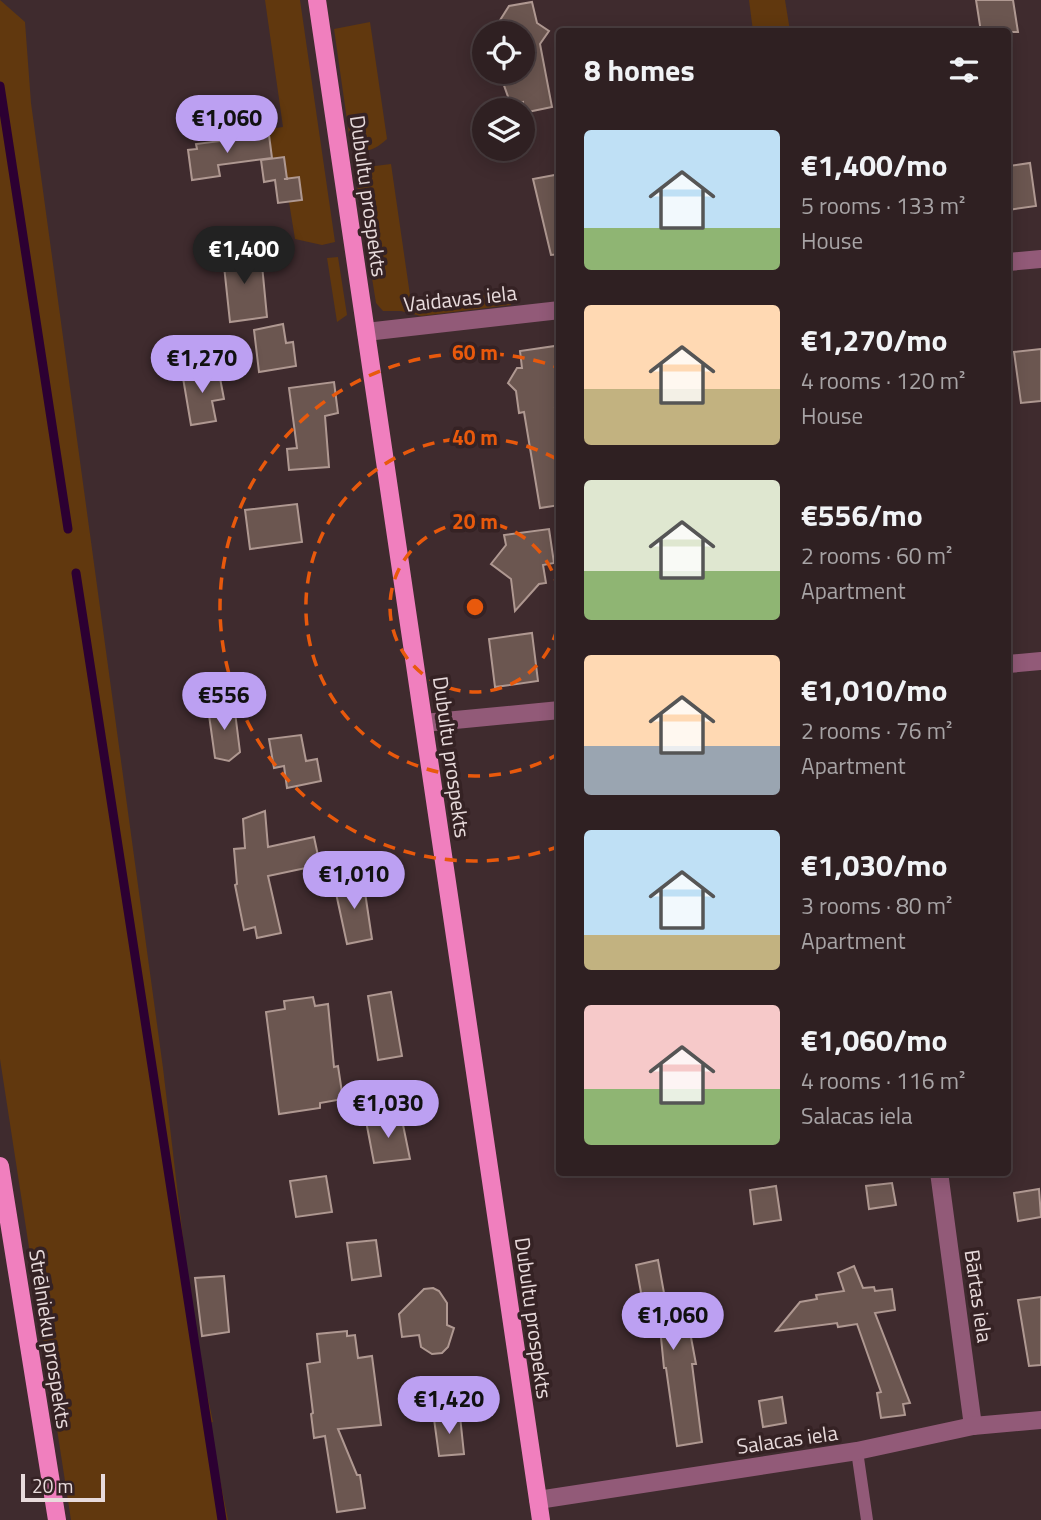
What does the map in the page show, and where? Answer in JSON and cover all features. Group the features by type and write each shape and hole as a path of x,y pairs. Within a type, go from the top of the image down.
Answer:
{"main road":[{"name":"Dubultu prospekts","path":"317,0 541,1520"},
{"name":"Strēlnieku prospekts","path":"0,1166 57,1520"}],"street":[{"path":"1011,262 1041,259"},
{"name":"Vaidavas iela","path":"366,332 556,310"},
{"path":"1011,664 1041,661"},
{"path":"424,723 556,710"},
{"name":"Bārtas iela","path":"940,1176 973,1426"},
{"name":"Salacas iela","path":"538,1500 857,1451 973,1426 1041,1420"}],"lane":[{"path":"857,1451 867,1520"}],"shaded area":[{"path":"0,0 25,22 31,103 163,1068 194,1331 213,1422 209,1423 228,1520 71,1520 0,1059"},
{"path":"265,0 300,0 335,242 322,245 295,239 289,202 302,199 299,177 287,179 284,157 272,158 268,129 283,127"},
{"path":"749,0 785,0 790,28 753,28"},
{"path":"370,22 387,139 375,148 362,150 351,148 334,29"},
{"path":"391,164 411,302 511,292 511,305 421,316 401,311 383,311 376,303 356,178 367,167"},
{"path":"338,257 347,315 337,322 327,258"}],"building":[{"path":"976,0 1013,0 1018,32 1011,32 1011,28 980,28"},
{"path":"532,2 537,23 549,31 540,44 552,107 535,111 535,98 508,98 504,84 535,84 535,21 500,21 509,6"},
{"path":"269,135 272,158 218,165 220,176 192,180 188,150 197,149 196,144"},
{"path":"284,157 287,179 299,177 302,200 278,203 275,180 264,182 261,160"},
{"path":"1030,163 1036,206 1011,210 1011,166"},
{"path":"556,175 556,254 551,255 533,179"},
{"path":"244,245 245,257 251,257 252,266 262,265 267,317 230,322 222,247"},
{"path":"283,324 286,343 293,342 296,366 259,372 254,330"},
{"path":"555,346 556,506 540,508 524,412 519,413 516,391 508,383 517,368 522,368 520,351"},
{"path":"1041,349 1041,401 1021,403 1014,352"},
{"path":"207,368 209,379 220,378 224,399 212,401 216,421 191,425 182,372"},
{"path":"334,382 338,413 325,416 329,467 289,470 287,449 297,448 289,388"},
{"path":"297,504 302,542 250,549 245,510"},
{"path":"549,529 554,563 543,565 546,583 539,584 515,611 511,579 491,564 506,545 504,535"},
{"path":"532,633 538,681 495,687 489,639"},
{"path":"234,704 240,752 229,761 215,758 208,708"},
{"path":"301,735 306,761 317,759 321,781 287,788 284,766 274,768 269,739"},
{"path":"265,811 268,847 314,837 320,865 268,876 281,933 257,938 255,927 244,930 235,885 234,849 245,848 243,819"},
{"path":"363,879 372,939 347,944 334,884"},
{"path":"391,992 402,1056 378,1060 368,996"},
{"path":"313,997 315,1006 328,1004 334,1067 338,1066 343,1099 320,1103 320,1108 279,1114 266,1012 285,1009 284,1001"},
{"path":"401,1115 410,1159 374,1163 366,1121"},
{"path":"326,1176 332,1212 296,1217 290,1181"},
{"path":"892,1183 896,1205 869,1209 866,1186"},
{"path":"776,1186 781,1220 754,1224 750,1190"},
{"path":"1039,1189 1041,1217 1018,1221 1014,1193"},
{"path":"376,1240 381,1276 352,1280 347,1243"},
{"path":"658,1260 666,1304 684,1300 696,1364 692,1364 702,1442 677,1446 659,1317 646,1320 636,1265"},
{"path":"854,1266 863,1288 874,1287 875,1291 892,1289 895,1310 875,1313 910,1403 903,1404 905,1415 881,1418 877,1393 881,1392 857,1324 838,1327 837,1323 776,1331 800,1302 817,1299 816,1295 844,1291 838,1273"},
{"path":"224,1276 229,1332 202,1336 195,1278"},
{"path":"433,1288 439,1291 447,1303 447,1325 454,1328 448,1347 442,1353 432,1354 421,1347 419,1335 402,1337 399,1314 424,1289"},
{"path":"1041,1297 1041,1365 1029,1366 1018,1300"},
{"path":"347,1331 347,1336 355,1335 358,1358 372,1356 381,1425 338,1429 357,1475 360,1475 365,1508 337,1512 325,1436 314,1438 307,1364 320,1362 317,1334"},
{"path":"782,1397 786,1423 763,1427 759,1401"},
{"path":"460,1416 464,1454 439,1456 434,1419"}],"waterway":[{"path":"0,86 68,529"},
{"path":"76,573 222,1520"}]}
